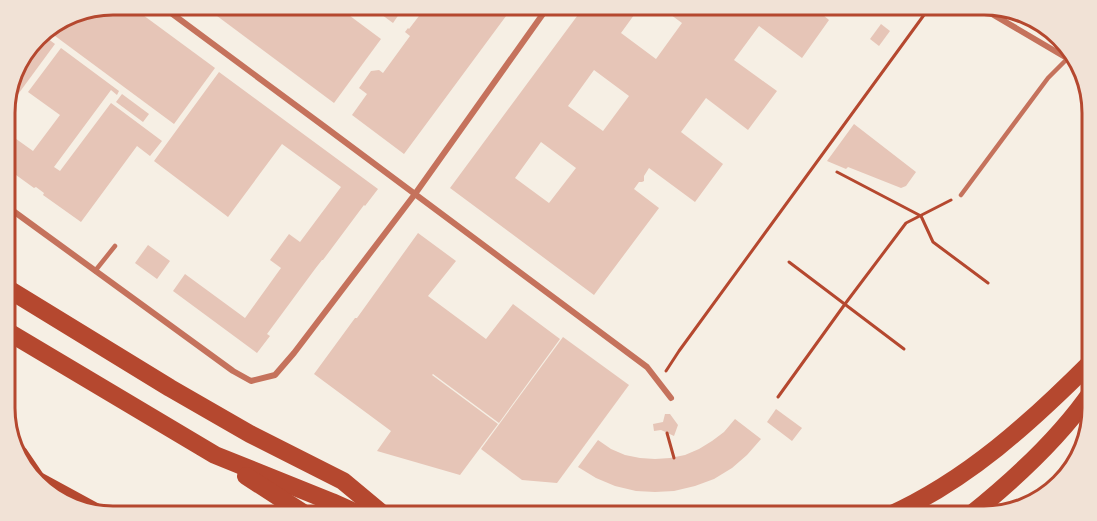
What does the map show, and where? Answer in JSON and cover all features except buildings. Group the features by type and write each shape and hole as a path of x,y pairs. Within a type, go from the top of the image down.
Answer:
{"highway":[{"path":"15,293 230,423 343,481 374,506"},
{"path":"15,336 215,455 293,506"},
{"path":"908,506 935,492 988,456 1024,426 1082,371"},
{"path":"980,506 1048,444 1082,406"},
{"path":"215,455 341,506"}],"street":[{"path":"174,15 646,367 671,398"},
{"path":"15,212 233,371 251,381 274,375 294,353 415,194 540,15"},
{"path":"996,16 1064,55"}],"lane":[{"path":"961,195 1048,78 1066,60"},
{"path":"95,271 115,246"}],"path":[{"path":"658,382 924,15"},
{"path":"837,172 921,216 933,242 988,283"},
{"path":"778,397 906,223 961,195"},
{"path":"789,262 904,349"},
{"path":"666,433 674,458"}]}
